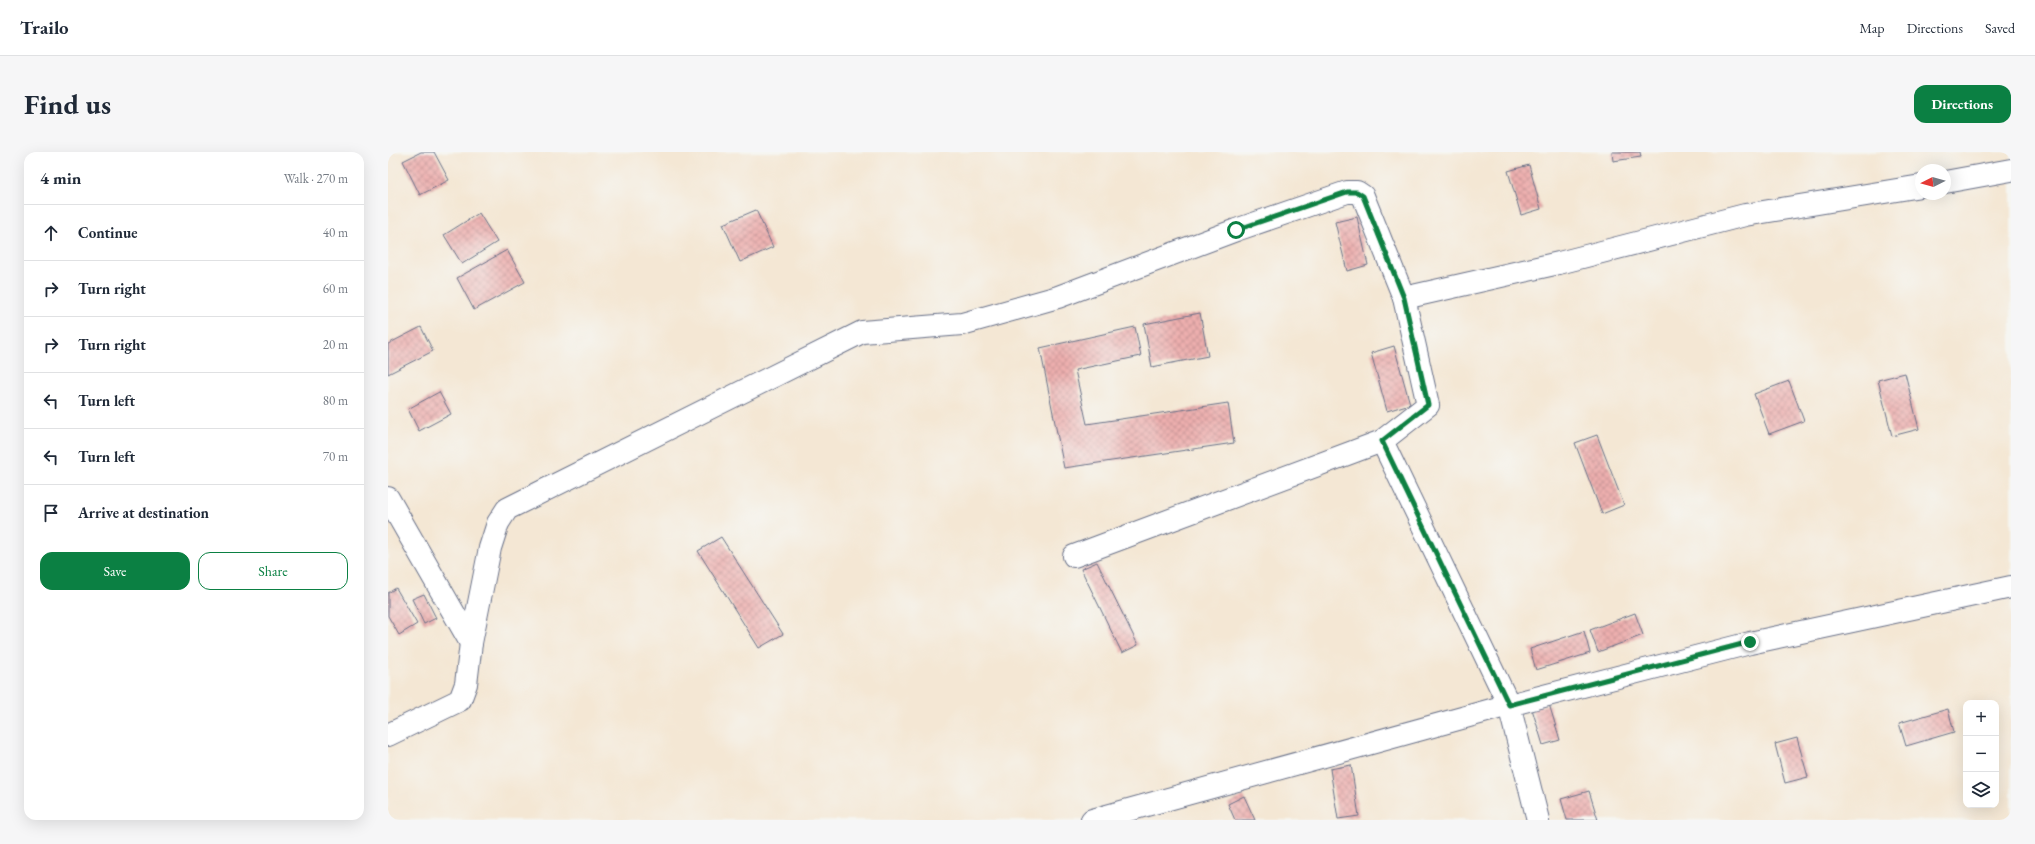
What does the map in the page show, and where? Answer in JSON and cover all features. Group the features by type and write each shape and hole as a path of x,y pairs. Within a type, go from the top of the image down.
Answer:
{"street":[{"path":"1951,181 2011,170"},
{"path":"1404,298 1560,263 1745,216 1915,187"},
{"path":"388,735 460,700 466,684 471,643 490,548 498,523 506,509 862,332 962,324 1058,297 1236,230 1347,192 1357,192 1363,196 1404,298 1428,405 1382,441 1074,556"},
{"path":"1382,441 1509,705 1538,820"},
{"path":"388,498 471,643"},
{"path":"1092,820 1509,705 1750,642 2011,587"}],"building":[{"path":"421,152 434,152 449,180 420,195 403,161"},
{"path":"1612,152 1640,152 1641,157 1613,161"},
{"path":"1529,165 1541,209 1521,215 1508,171"},
{"path":"756,210 773,247 740,262 723,224"},
{"path":"479,213 497,242 462,264 444,235"},
{"path":"1357,217 1368,265 1347,271 1335,222"},
{"path":"507,250 525,282 474,310 457,278"},
{"path":"1200,313 1208,356 1152,367 1144,324"},
{"path":"421,327 433,351 388,374 388,344"},
{"path":"1135,327 1141,356 1075,370 1087,424 1228,403 1234,443 1064,468 1040,348"},
{"path":"1394,346 1410,404 1387,411 1371,353"},
{"path":"1905,373 1919,429 1892,436 1878,380"},
{"path":"1789,381 1804,421 1769,434 1754,394"},
{"path":"439,392 451,414 419,431 408,409"},
{"path":"1597,435 1624,505 1602,514 1575,443"},
{"path":"721,537 783,634 759,648 698,551"},
{"path":"1097,562 1138,645 1122,653 1081,569"},
{"path":"396,588 417,624 399,635 388,616 388,593"},
{"path":"424,594 436,618 424,624 412,599"},
{"path":"1635,613 1643,635 1598,652 1590,630"},
{"path":"1584,631 1590,653 1536,670 1530,649"},
{"path":"1549,704 1560,740 1543,745 1532,709"},
{"path":"1948,709 1954,732 1906,746 1899,723"},
{"path":"1797,738 1808,777 1785,783 1775,744"},
{"path":"1351,765 1359,816 1338,819 1330,769"},
{"path":"1589,791 1598,820 1567,820 1561,799"},
{"path":"1244,796 1255,820 1235,820 1228,804"}],"route":[{"path":"1236,230 1347,192 1357,192 1363,196 1404,298 1428,405 1382,441 1509,705 1750,642"}]}
